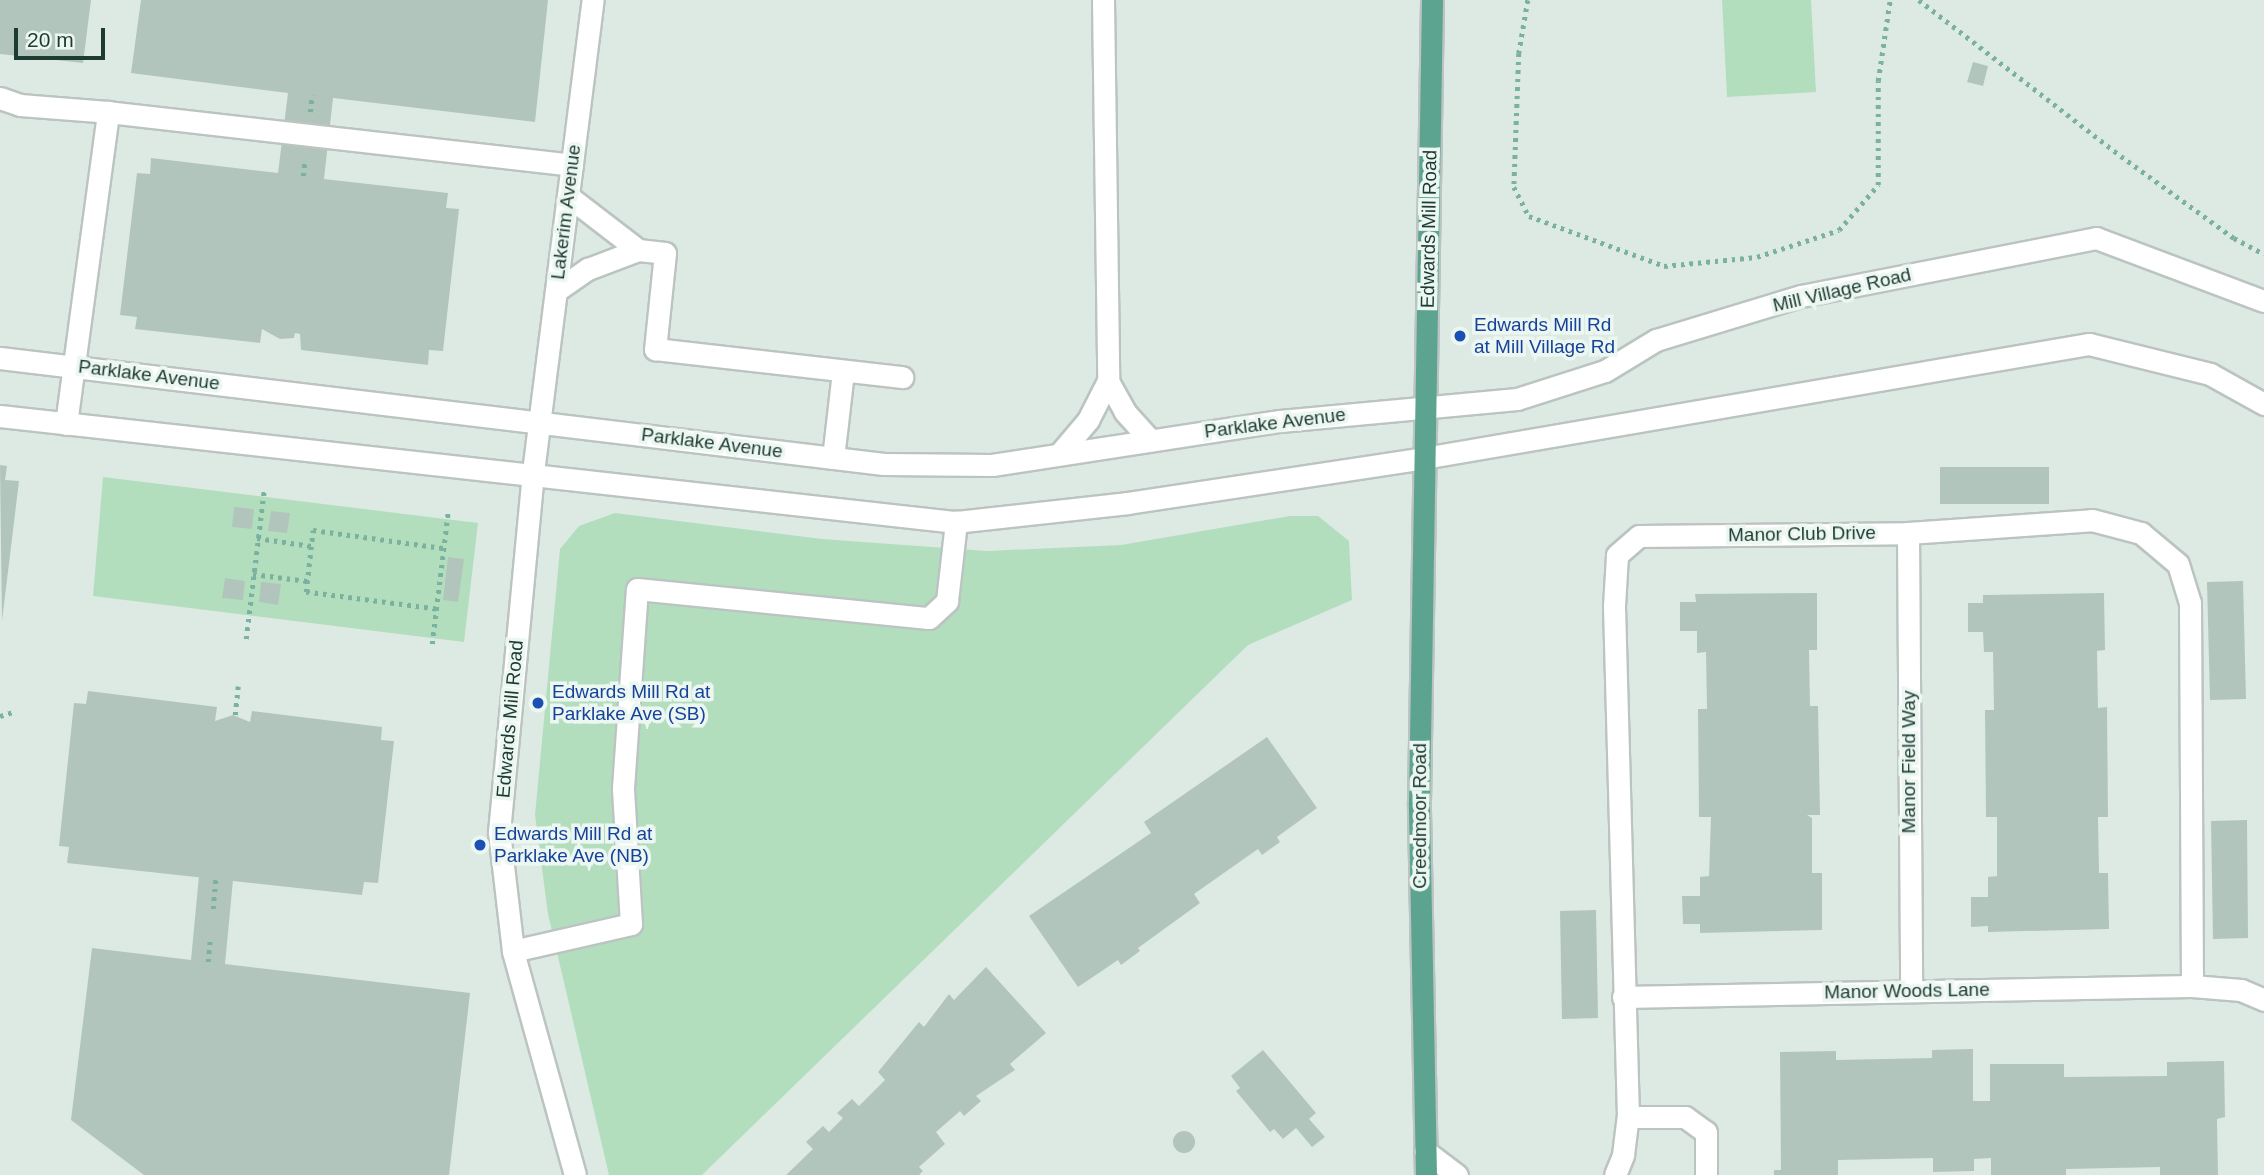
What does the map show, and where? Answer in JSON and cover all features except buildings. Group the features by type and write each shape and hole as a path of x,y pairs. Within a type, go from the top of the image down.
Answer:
{"main road":[{"name":"Edwards Mill Road","path":"1424,458 1432,0"},
{"name":"Creedmoor Road","path":"1424,458 1419,802 1426,1175"}],"street":[{"name":"Lakerim Avenue","path":"540,423 593,0"},
{"path":"1061,452 1088,420 1108,381 1103,0"},
{"path":"0,98 20,106 108,112 572,165"},
{"path":"66,424 108,112"},
{"path":"568,196 638,250"},
{"name":"Mill Village Road","path":"1424,405 1517,399 1605,371 1656,340 1801,296 2096,238 2264,301"},
{"path":"556,291 588,269 638,250 665,253 655,349 902,377"},
{"path":"0,416 533,472 956,522 1127,503 1424,458 2089,344 2210,374 2264,404"},
{"name":"Parklake Avenue","path":"0,358 884,464 992,466 1061,452 1424,405"},
{"path":"833,458 843,372"},
{"path":"1108,381 1125,412 1150,440"},
{"name":"Edwards Mill Road","path":"540,423 499,832 513,951 575,1175"},
{"name":"Manor Club Drive","path":"1615,1175 1623,1155 1628,1117 1614,606 1617,555 1639,536 1908,533 2092,520 2141,533 2178,564 2190,603 2192,986"},
{"path":"513,951 631,924 624,788 637,589 929,618 947,601 956,522"},
{"name":"Manor Field Way","path":"1908,533 1911,991"},
{"name":"Manor Woods Lane","path":"1623,997 2192,986 2241,990 2264,1000"},
{"path":"1628,1117 1685,1117 1706,1132 1706,1175"},
{"path":"1425,1151 1457,1175"}],"path":[{"path":"1528,0 1519,53 1514,187 1529,216 1664,266 1757,257 1839,230 1870,194 1878,184 1878,81 1890,0"},
{"path":"1919,0 2121,156 2234,238 2264,254"},
{"path":"303,176 305,157"},
{"path":"246,639 264,491"},
{"path":"432,644 448,512"},
{"path":"436,610 306,592 307,581 313,530 443,548"},
{"path":"257,538 312,546"},
{"path":"253,574 307,581"},
{"path":"235,715 238,686"},
{"path":"0,716 13,712"},
{"path":"213,909 216,876"},
{"path":"208,962 210,940"}],"green space":[{"path":"1722,0 1811,0 1816,92 1727,97"},
{"path":"103,477 478,523 464,642 93,596"},
{"path":"615,513 822,539 987,551 1121,545 1290,516 1318,516 1349,541 1352,600 1248,645 702,1175 609,1175 548,914 535,815 560,549 579,526"}],"place":[{"name":"Edwards Mill Rd at Mill Village Rd","path":"1460,336"},
{"name":"Edwards Mill Rd at Parklake Ave (SB)","path":"538,703"},
{"name":"Edwards Mill Rd at Parklake Ave (NB)","path":"480,845"}]}
